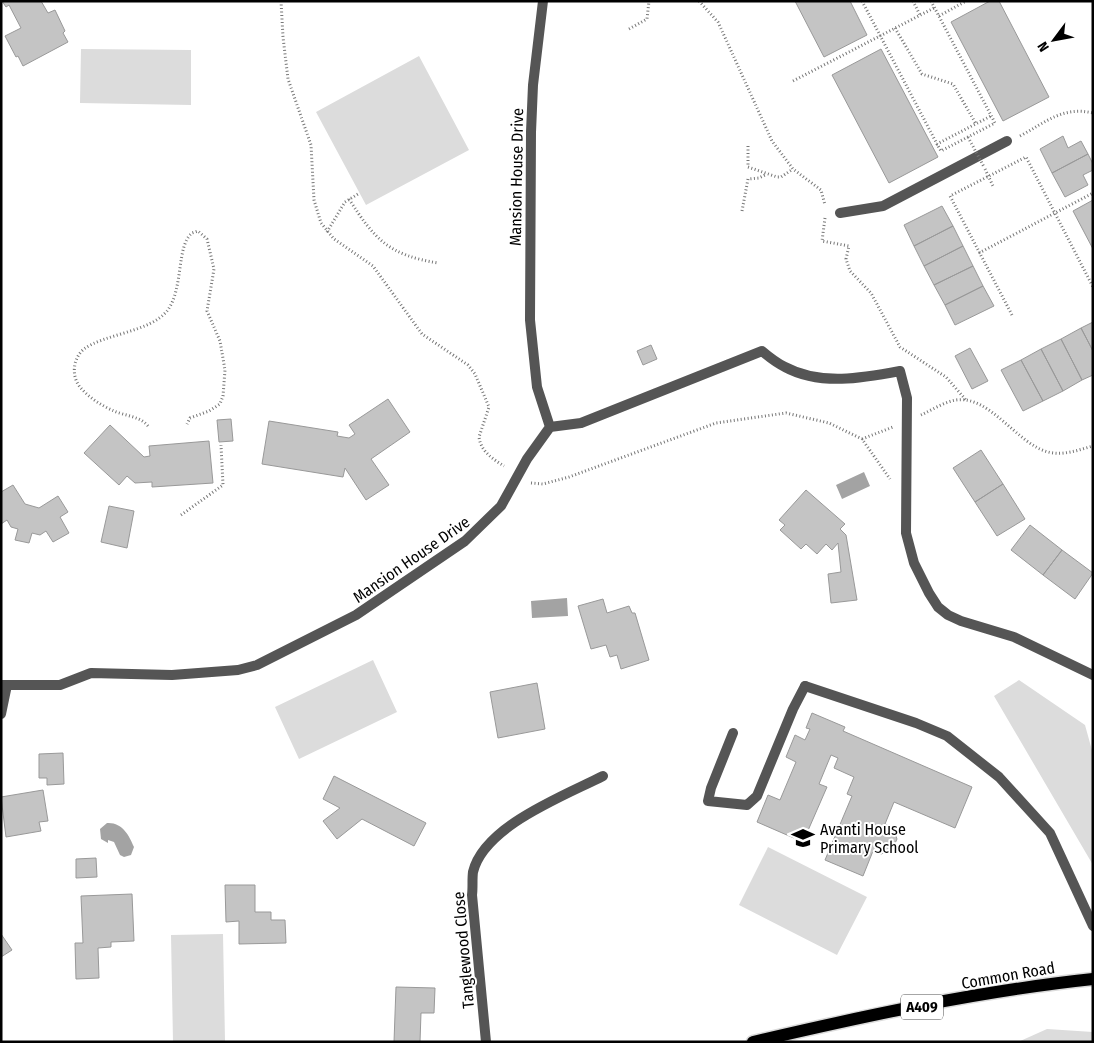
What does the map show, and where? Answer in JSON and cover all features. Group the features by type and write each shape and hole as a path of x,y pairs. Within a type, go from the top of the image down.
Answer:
{"main road":[{"name":"Common Road","path":"753,1042 818,1026 1026,987 1093,979"}],"street":[{"name":"Mansion House Drive","path":"4,685 60,684 91,673 172,675 238,670 257,665 356,615 465,541 501,506 518,475 550,427 537,387 530,320 531,132 533,85 543,1"},
{"path":"840,213 883,206 1010,141"},
{"path":"550,427 581,423 762,352 784,367 816,377 866,377 900,370 907,398 906,533 914,563 938,606 961,621 1014,637 1093,675"},
{"path":"1,714 4,685"},
{"path":"733,733 711,788 708,801 747,805 757,796 792,709 805,686 916,723 947,736 999,777 1050,833 1093,926"},
{"name":"Tanglewood Close","path":"486,1042 472,895 473,872 482,851 511,824 603,776"}],"path":[{"path":"281,1 282,37 288,79 311,145 314,200 318,214 328,232 346,249 372,266 422,334 458,356 475,374 489,407 479,437 482,449 495,461 531,483 543,484 569,477 716,423 772,413 801,414 862,439 883,467 894,490 906,494"},
{"path":"629,29 647,19 649,1"},
{"path":"699,1 718,22 772,141 793,169 821,190 826,203 822,241 849,246 846,259 850,271 871,293 900,347 946,377 966,400 1001,417 1022,438 1048,452 1062,454 1093,446"},
{"path":"862,1 941,151 995,123 931,1"},
{"path":"912,1 920,15"},
{"path":"938,16 966,1"},
{"path":"793,81 934,8"},
{"path":"895,28 917,69 927,77 953,84 976,124"},
{"path":"1010,141 1067,111 1081,110 1093,113"},
{"path":"938,144 991,116"},
{"path":"968,137 993,186"},
{"path":"748,146 748,167 781,177 793,169"},
{"path":"1018,153 1022,159"},
{"path":"1012,315 950,196 1026,157 1093,287"},
{"path":"742,210 748,179 759,178 768,173"},
{"path":"979,253 1093,193"},
{"path":"328,232 345,202 358,194"},
{"path":"349,199 383,244 396,252 416,259 438,263"},
{"path":"148,426 144,422 113,411 92,398 76,381 74,366 85,349 140,327 166,312 180,281 184,243 192,232 198,231 208,239 214,270 207,311 220,341 225,370 223,396 220,404 210,411 190,418 187,424"},
{"path":"862,439 907,423 946,403 966,400"},
{"path":"181,514 223,485 221,445"}],"shaded area":[{"path":"81,49 191,50 191,105 80,103"},
{"path":"419,56 469,150 366,205 316,112"},
{"path":"864,472 870,486 842,499 836,485"},
{"path":"567,598 568,616 532,618 531,601"},
{"path":"373,660 397,712 299,759 275,707"},
{"path":"1019,680 1085,725 1093,754 1093,865 994,696"},
{"path":"107,823 121,827 127,834 134,847 131,855 124,857 120,855 114,842 108,840 108,843 101,839 100,829"},
{"path":"768,847 867,897 837,955 739,905"},
{"path":"223,934 225,1041 173,1042 171,935"},
{"path":"1047,1029 1093,1032 1093,1042 1018,1042"}],"building":[{"path":"2,1 41,1 48,13 55,10 68,42 23,66 5,36 21,28 9,5 6,7"},
{"path":"795,1 850,1 867,35 824,57"},
{"path":"990,1 999,1 1049,97 1003,121 951,22"},
{"path":"881,49 938,157 889,183 832,75"},
{"path":"1063,136 1068,148 1081,141 1088,154 1052,173 1040,149"},
{"path":"1088,154 1093,164 1093,170 1083,175 1088,185 1065,197 1052,173"},
{"path":"1093,200 1093,249 1073,211"},
{"path":"942,206 953,226 914,246 904,225"},
{"path":"953,226 963,246 924,266 914,246"},
{"path":"963,246 973,266 934,285 924,266"},
{"path":"973,266 983,286 945,305 934,285"},
{"path":"983,286 994,306 955,325 945,305"},
{"path":"1093,322 1093,351 1081,328"},
{"path":"1081,328 1093,351 1093,375 1082,380 1061,339"},
{"path":"1061,339 1082,380 1063,391 1041,349"},
{"path":"651,345 657,359 643,365 637,351"},
{"path":"970,348 988,381 972,389 955,356"},
{"path":"1041,349 1063,391 1043,401 1021,360"},
{"path":"1021,360 1043,401 1023,411 1001,370"},
{"path":"388,399 410,432 371,459 389,485 366,500 345,468 343,477 262,464 269,421 338,432 337,436 349,438 355,434 349,425"},
{"path":"231,419 233,441 219,442 217,420"},
{"path":"110,425 144,457 150,456 149,446 209,441 213,483 152,487 152,482 135,483 127,476 119,485 84,453"},
{"path":"981,450 1003,484 975,502 953,468"},
{"path":"1003,484 1025,519 997,536 975,502"},
{"path":"13,485 25,504 39,508 58,496 68,512 60,517 69,533 53,542 46,531 40,535 32,533 29,543 15,540 18,529 11,527 7,520 1,524 1,492"},
{"path":"806,490 845,524 840,529 846,535 857,600 831,603 828,574 841,572 838,543 832,550 826,544 817,554 806,544 801,549 780,530 785,525 779,520"},
{"path":"109,506 134,511 127,548 101,542"},
{"path":"1030,525 1062,550 1043,575 1011,550"},
{"path":"1062,550 1093,573 1075,599 1043,575"},
{"path":"603,599 607,613 629,606 632,613 635,613 649,660 621,669 617,655 610,657 606,645 591,649 578,606"},
{"path":"537,683 545,729 498,738 490,692"},
{"path":"812,713 845,727 843,731 972,787 955,828 894,802 885,824 893,828 897,839 892,850 881,854 873,851 863,876 825,860 852,796 847,794 854,777 834,768 838,758 831,755 819,784 827,787 803,842 757,822 768,795 780,800 796,762 786,757 795,735 805,740 810,729 806,728"},
{"path":"63,753 64,784 47,785 47,778 39,778 39,754"},
{"path":"334,776 426,823 414,846 362,819 337,839 323,821 340,808 323,799"},
{"path":"43,790 48,821 39,822 41,831 6,837 1,797"},
{"path":"96,858 97,877 76,878 76,859"},
{"path":"225,885 255,885 255,912 271,912 271,920 285,920 286,943 239,944 239,921 226,922"},
{"path":"132,894 134,941 111,942 111,947 98,948 99,978 76,979 75,943 83,943 81,896"},
{"path":"1,934 12,950 1,957"},
{"path":"396,987 435,988 434,1013 421,1013 420,1042 394,1042"}],"place":[{"name":"Avanti House Primary School","path":"803,838"}]}
